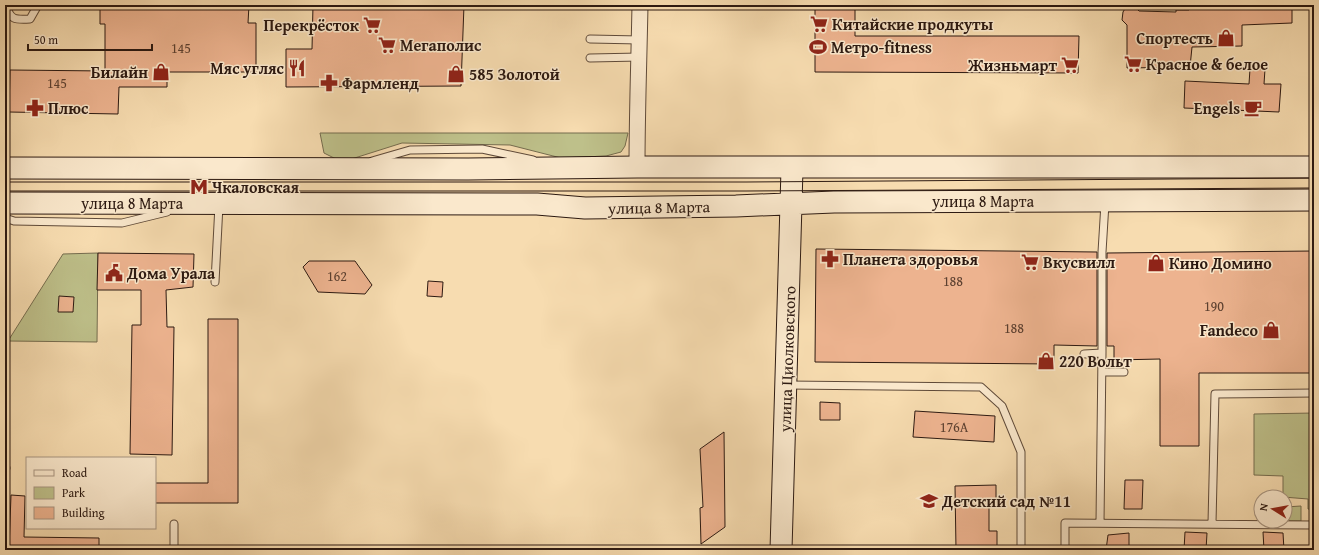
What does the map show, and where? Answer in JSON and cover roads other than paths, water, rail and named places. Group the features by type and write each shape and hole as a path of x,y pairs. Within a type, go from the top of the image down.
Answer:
{"main road":[{"name":"улица 8 Марта","path":"5,168 578,169 637,167 792,169 1314,167"},
{"name":"улица Циолковского","path":"781,550 787,385 792,169"},
{"name":"улица 8 Марта","path":"5,203 210,203 277,206 537,204 585,208 792,203 1314,200"}],"street":[{"path":"637,167 637,92 640,57 640,5"}],"lane":[{"path":"6,5 8,14 17,20 30,19 38,5"},
{"path":"590,39 640,40"},
{"path":"590,58 640,57"},
{"path":"1100,523 1102,252 1105,201"},
{"path":"5,218 14,221 122,223 210,203 215,282"},
{"path":"1084,354 1102,353"},
{"path":"1102,372 1124,372"},
{"path":"787,385 981,387 1002,406 1021,452 1021,550"},
{"path":"1212,523 1215,394 1314,393"},
{"path":"1065,550 1066,523 1212,523 1266,526 1314,525"},
{"path":"174,524 174,550"}],"tram line":[{"path":"5,182 746,182 1314,178"},
{"path":"5,191 746,191 1314,188"}],"place":[{"name":"Китайские продкуты","path":"819,24"},
{"name":"Перекрёсток","path":"372,25"},
{"name":"Спортесть","path":"1226,38"},
{"name":"Мегаполис","path":"387,45"},
{"name":"Метро-fitness","path":"818,47"},
{"name":"Красное & белое","path":"1133,64"},
{"name":"Жизньмарт","path":"1070,65"},
{"name":"Мяс угляс","path":"297,68"},
{"name":"Билайн","path":"161,72"},
{"name":"585 Золотой","path":"456,74"},
{"name":"Фармленд","path":"329,83"},
{"name":"Плюс","path":"35,108"},
{"name":"Engels","path":"1253,108"},
{"name":"Чкаловская","path":"199,187"},
{"name":"Планета здоровья","path":"830,259"},
{"name":"Вкусвилл","path":"1030,262"},
{"name":"Кино Домино","path":"1156,263"},
{"name":"Дома Урала","path":"114,273"},
{"name":"Fandeco","path":"1271,330"},
{"name":"220 Вольт","path":"1046,361"},
{"name":"Детский сад №11","path":"929,501"}]}
